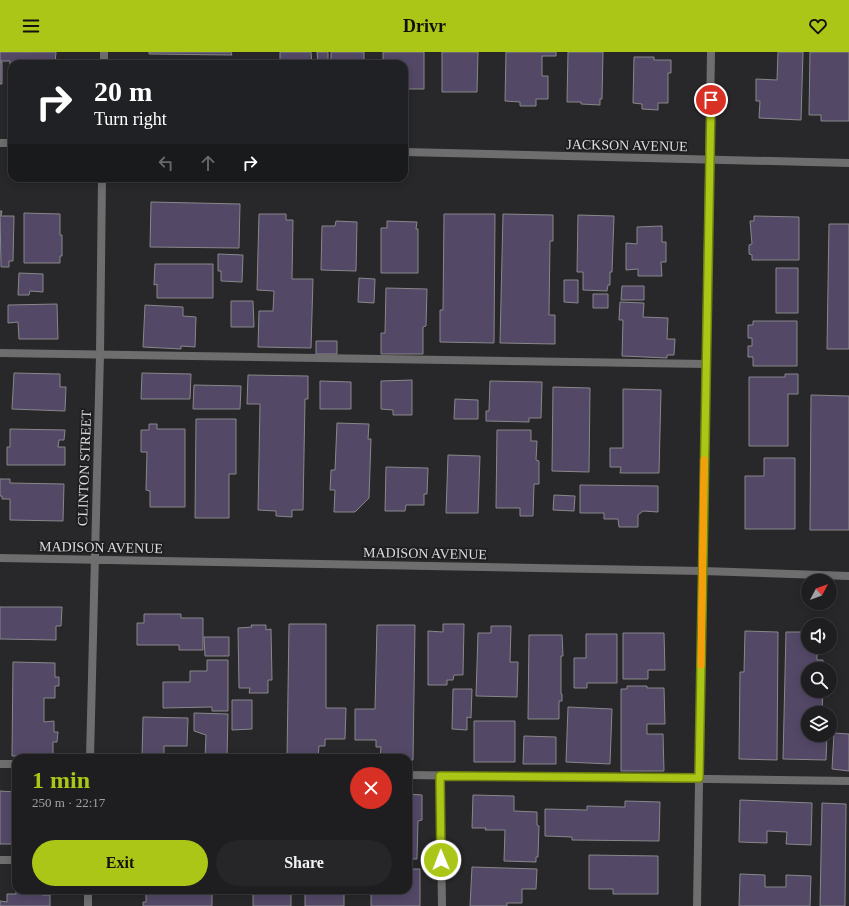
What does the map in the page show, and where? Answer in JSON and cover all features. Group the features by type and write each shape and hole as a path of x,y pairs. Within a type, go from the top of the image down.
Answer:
{"street":[{"path":"697,906 711,52"},
{"name":"JACKSON AVENUE","path":"408,152 849,163"},
{"name":"CLINTON STREET","path":"90,754 100,354 102,182"},
{"path":"0,353 706,364"},
{"name":"MADISON AVENUE","path":"0,558 703,571 849,576"},
{"path":"0,764 12,764"},
{"path":"412,775 849,781"},
{"path":"440,776 442,906"},
{"path":"0,860 12,860"},
{"path":"88,894 88,906"}],"building":[{"path":"0,52 56,52 55,60 0,61"},
{"path":"149,52 231,52 232,55 149,54"},
{"path":"280,52 311,52 312,60 280,60"},
{"path":"317,52 328,52 328,60 318,60"},
{"path":"331,52 364,52 364,60 331,60"},
{"path":"383,52 424,52 424,89 408,89 408,60 383,60"},
{"path":"442,52 478,52 477,92 442,92"},
{"path":"506,52 556,52 556,56 542,56 542,76 548,76 548,99 536,99 536,106 520,106 520,102 505,101"},
{"path":"568,52 603,52 602,99 600,99 600,105 581,104 581,102 567,102"},
{"path":"778,52 803,52 801,120 759,118 760,101 756,101 756,79 777,80"},
{"path":"810,52 849,52 849,121 821,121 821,115 809,115"},
{"path":"634,57 654,57 654,60 671,60 671,73 668,73 668,103 658,103 658,110 642,109 642,104 633,103"},
{"path":"0,62 2,62 2,84 0,84"},
{"path":"151,202 240,204 239,248 150,247"},
{"path":"0,211 2,211 1,216 14,216 13,261 9,261 9,267 1,267"},
{"path":"24,213 60,214 62,256 60,256 60,263 24,263"},
{"path":"259,214 286,214 286,220 293,220 292,279 313,279 311,348 258,347 259,311 273,311 274,291 257,290"},
{"path":"444,214 495,214 494,343 440,342 440,310 443,310"},
{"path":"503,214 553,215 553,241 550,241 549,315 555,315 555,344 500,343"},
{"path":"578,215 614,216 612,272 610,272 610,285 608,285 607,291 583,290 583,272 577,272"},
{"path":"754,216 799,217 799,260 752,260 752,255 749,254 749,245 752,244 750,221 754,221"},
{"path":"336,221 357,222 356,271 321,270 322,226 335,226"},
{"path":"387,221 417,222 418,273 381,273 381,228 387,228"},
{"path":"829,224 849,224 849,349 827,349"},
{"path":"662,226 662,242 666,242 666,262 661,262 662,276 638,276 638,269 626,270 626,243 637,244 637,227"},
{"path":"218,254 243,255 242,282 221,281 221,271 218,271"},
{"path":"155,264 213,264 213,298 157,298 157,284 154,285"},
{"path":"776,268 798,268 798,313 776,313"},
{"path":"19,273 43,274 43,292 30,291 29,295 18,295"},
{"path":"359,278 375,279 374,303 358,302"},
{"path":"564,280 578,280 578,303 564,302"},
{"path":"622,286 644,286 644,300 621,300"},
{"path":"386,288 427,289 426,326 423,327 423,354 381,354 381,333 385,333"},
{"path":"593,294 608,294 608,308 593,308"},
{"path":"231,301 253,301 254,327 231,327"},
{"path":"620,302 644,303 643,317 668,318 667,339 675,339 674,355 667,355 667,358 622,356 623,320 619,320"},
{"path":"57,304 58,339 19,339 18,322 8,323 8,305"},
{"path":"145,305 183,307 183,316 196,317 195,347 181,346 181,349 143,347"},
{"path":"753,321 797,321 797,366 753,366 753,357 748,357 748,346 752,346 752,338 748,338 748,325 753,325"},
{"path":"316,341 337,341 337,354 316,354"},
{"path":"14,373 60,374 60,387 66,387 65,411 12,409"},
{"path":"142,373 191,374 190,399 141,399"},
{"path":"785,374 798,374 798,394 788,394 788,446 749,446 749,377 785,377"},
{"path":"248,375 308,376 308,399 305,399 303,510 292,510 292,517 276,516 276,511 258,510 260,404 247,404"},
{"path":"412,380 412,415 393,415 393,410 381,409 381,381"},
{"path":"320,381 351,382 351,409 320,409"},
{"path":"490,381 542,382 541,418 529,418 529,422 486,421 486,411 489,411"},
{"path":"194,385 241,386 240,409 193,409"},
{"path":"553,387 590,388 589,472 552,471"},
{"path":"623,389 661,390 659,473 620,473 621,467 610,467 610,448 623,448"},
{"path":"811,395 849,396 849,530 810,530"},
{"path":"455,399 478,400 478,419 454,419"},
{"path":"196,419 236,419 236,474 229,474 229,518 195,518"},
{"path":"337,423 369,424 368,439 371,439 369,498 355,512 334,512 335,490 330,490 331,470 335,470"},
{"path":"149,424 157,424 157,429 185,429 185,507 150,507 150,491 146,490 147,452 141,452 141,430 149,430"},
{"path":"10,429 65,430 64,440 59,440 58,447 65,447 65,465 7,465 7,447 10,447"},
{"path":"497,430 531,430 531,441 537,441 536,460 539,461 539,484 534,484 533,516 520,516 520,508 496,508"},
{"path":"448,455 480,456 478,513 446,513"},
{"path":"764,458 795,458 795,529 745,529 745,476 764,476"},
{"path":"386,467 428,468 427,494 424,494 424,505 406,505 405,511 385,511"},
{"path":"0,479 10,479 10,483 64,484 63,521 10,520 10,499 2,499 2,496 0,496"},
{"path":"580,485 658,486 658,512 643,511 638,515 638,527 619,527 618,519 604,519 604,513 580,513"},
{"path":"554,495 575,496 574,511 553,510"},
{"path":"0,607 62,607 61,626 56,626 56,640 0,639"},
{"path":"144,614 181,614 181,618 203,618 203,650 179,650 179,645 137,645 137,623 144,623"},
{"path":"289,624 326,624 326,708 346,708 345,739 325,739 325,746 319,746 318,754 287,754"},
{"path":"443,624 464,624 463,675 454,675 453,680 447,680 447,685 428,685 428,631 443,632"},
{"path":"251,625 266,625 266,630 271,629 272,680 268,680 268,693 249,693 250,688 239,688 238,628 252,627"},
{"path":"377,625 415,625 413,760 412,754 380,754 381,747 376,747 376,740 355,740 355,709 375,709"},
{"path":"491,626 511,626 510,662 518,662 517,697 476,696 478,633 491,633"},
{"path":"745,631 778,632 777,760 739,759 740,672 744,672"},
{"path":"786,632 801,632 801,654 817,654 817,660 823,660 823,662 801,662 801,698 823,698 822,706 801,706 801,742 827,742 826,760 783,759"},
{"path":"623,633 664,633 665,670 648,670 648,679 623,679"},
{"path":"586,634 617,634 617,683 587,683 587,688 574,688 574,658 586,658"},
{"path":"529,635 562,635 562,701 559,701 559,719 528,719"},
{"path":"204,637 229,637 229,656 205,656"},
{"path":"207,660 228,660 228,711 212,711 212,707 163,708 163,682 190,682 190,671 207,671"},
{"path":"13,662 55,663 55,677 59,677 59,686 55,686 55,698 44,698 44,722 54,721 54,732 58,732 57,742 53,742 53,754 12,754"},
{"path":"627,686 664,688 665,724 647,724 647,734 663,734 664,771 621,771 621,689 627,689"},
{"path":"453,689 472,689 471,718 467,717 467,730 452,729"},
{"path":"232,700 252,700 252,729 232,730"},
{"path":"568,707 612,709 610,764 566,762"},
{"path":"194,713 228,714 227,754 205,754 206,735 194,731"},
{"path":"143,717 188,718 187,746 164,746 164,754 142,754"},
{"path":"474,721 515,721 515,762 474,762"},
{"path":"837,733 849,734 849,771 832,769 834,742 837,742"},
{"path":"524,736 556,737 556,764 523,764"},
{"path":"0,791 12,792 12,844 0,844"},
{"path":"412,794 422,795 422,820 418,821 417,859 412,859"},
{"path":"473,795 514,796 514,811 537,812 537,825 539,826 538,857 536,857 536,862 504,861 505,830 485,830 486,828 472,828"},
{"path":"740,800 812,803 811,845 786,844 787,832 767,831 767,843 739,842"},
{"path":"625,801 660,802 659,841 572,840 572,837 545,836 545,809 587,810 587,806 625,807"},
{"path":"822,803 846,804 845,906 820,906"},
{"path":"589,855 658,856 658,894 613,894 613,889 589,889"},
{"path":"472,867 537,869 536,889 522,889 522,903 507,903 507,906 470,906"},
{"path":"412,869 420,869 420,906 371,906 371,894 412,894"},
{"path":"740,874 765,875 765,887 786,887 786,875 811,876 810,906 739,906"},
{"path":"7,894 50,895 50,906 0,906 0,901 7,902"},
{"path":"146,894 212,894 212,906 143,906 143,902 146,902"},
{"path":"253,894 291,894 291,906 253,906"},
{"path":"305,894 344,894 344,906 305,906"}],"slow traffic":[{"path":"701,665 704,460"}],"route":[{"path":"441,860 440,776 699,778 711,100"}]}
